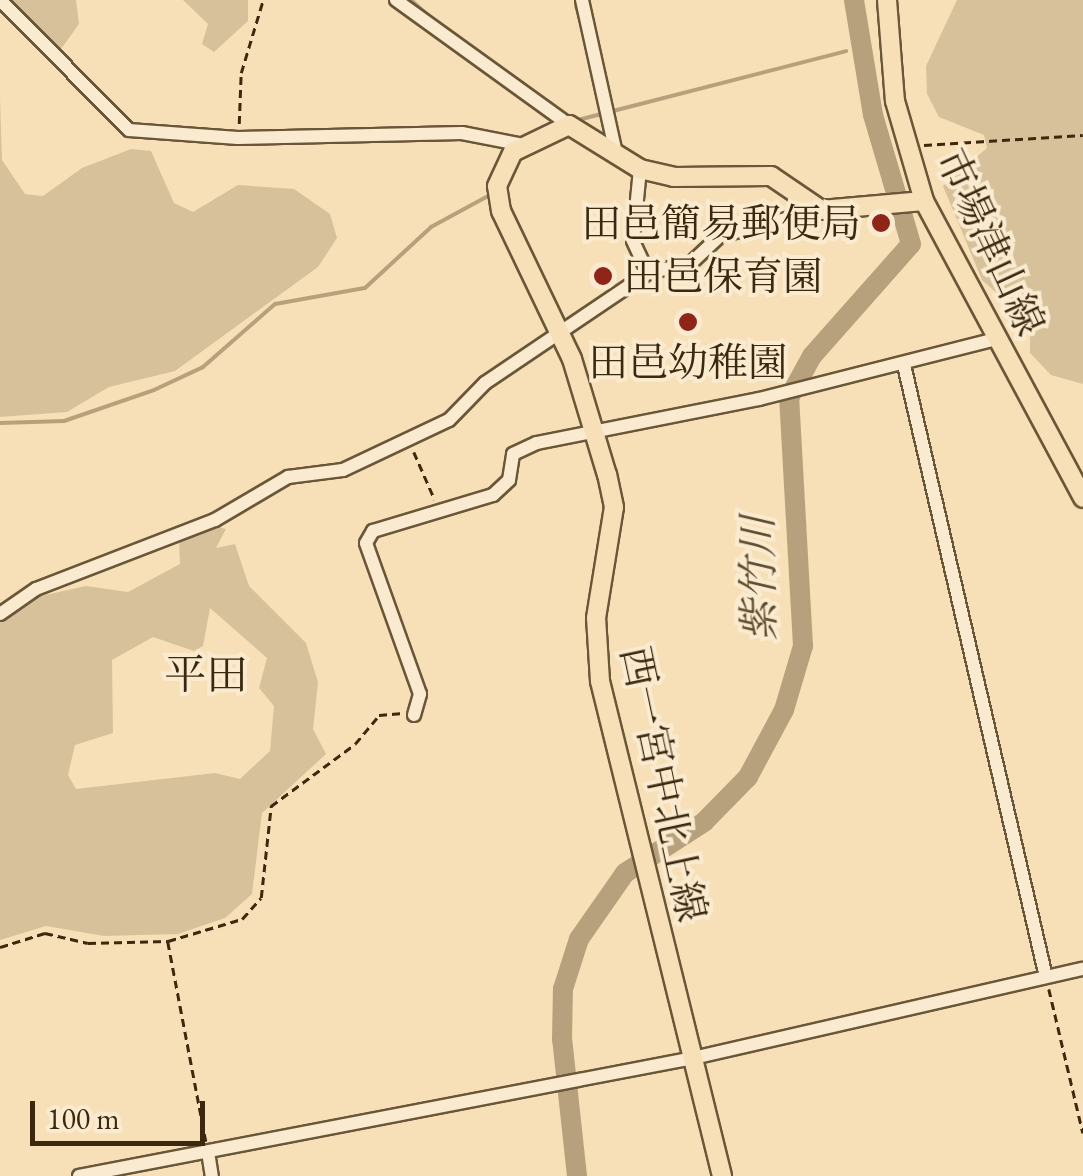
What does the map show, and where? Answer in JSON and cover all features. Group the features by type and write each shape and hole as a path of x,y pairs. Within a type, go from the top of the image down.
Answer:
{"main road":[{"name":"市場津山線","path":"887,0 895,101 916,204 1083,498"},
{"path":"523,145 570,125 640,169 674,177 771,176 821,210 888,210 916,204"},
{"name":"西一宮中北上線","path":"523,145 506,160 498,198 561,336 595,434 614,507 596,650 643,860 722,1176"}],"street":[{"path":"0,0 129,130 238,138 448,132 523,145"},
{"path":"396,0 570,125"},
{"path":"582,0 616,153"},
{"path":"640,169 633,241 648,272"},
{"path":"0,614 36,589 215,520 288,476 343,470 408,436 449,420 485,383 561,336 648,272 691,263 720,236 821,210"},
{"path":"414,714 420,694 412,660 366,536 504,488 522,448 804,389 996,339"},
{"path":"904,364 1046,977"},
{"path":"78,1176 572,1083 1083,969"},
{"path":"208,1152 212,1176"}],"path":[{"path":"238,138 241,73 263,0"},
{"path":"940,142 1083,135"},
{"path":"408,436 438,511"},
{"path":"0,948 44,933 88,944 168,941 226,926 254,910 271,806 350,749 379,715 414,714"},
{"path":"168,941 208,1152"},
{"path":"1046,977 1083,1133"}],"shaded area":[{"path":"8,0 76,0 79,24 61,49 51,48"},
{"path":"183,0 248,0 248,21 214,52 202,44 208,24"},
{"path":"957,0 1083,0 1083,384 1051,375 1030,353 1030,323 982,280 943,186 987,148 984,135 939,117 927,94 926,66"},
{"path":"0,98 2,160 25,194 43,196 82,168 131,149 151,151 174,203 193,212 238,185 294,189 330,214 337,238 318,267 175,371 109,387 67,412 0,417"},
{"path":"214,526 226,529 216,548 235,544 249,586 306,643 318,682 313,729 326,754 262,813 252,894 225,918 178,934 104,936 46,926 0,940 0,618 27,599 86,586 128,592 180,564 179,540","holes":["210,608 267,658 259,688 274,706 270,751 240,779 215,773 76,789 68,775 75,745 113,733 112,660 153,637 194,651 203,646"]}],"waterway":[{"path":"411,0 433,20"},
{"name":"紫竹川","path":"577,1176 562,1039 563,989 579,939 625,873 704,822 748,777 784,710 803,646 789,398 812,356 911,244 873,115 854,0"},
{"path":"576,6 581,22"},
{"path":"574,121 846,51"},
{"path":"0,423 64,421 154,390 203,367 275,304 365,288 431,227 490,195"}],"place":[{"name":"田邑簡易郵便局","path":"881,223"},
{"name":"田邑保育園","path":"603,276"},
{"name":"田邑幼稚園","path":"688,322"}],"district":[{"name":"平田","path":"206,675"}]}
